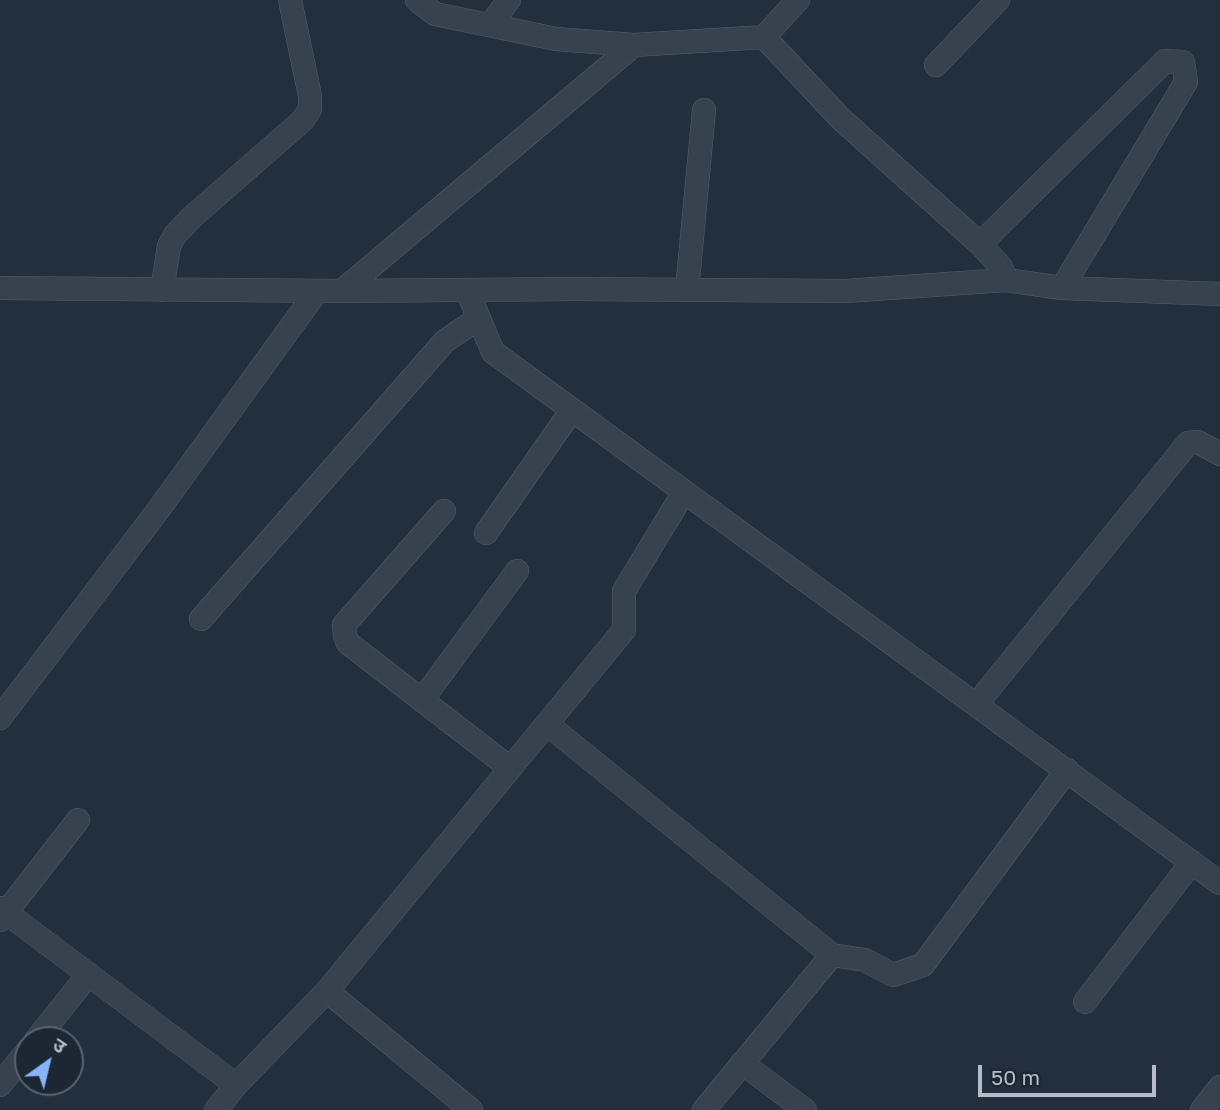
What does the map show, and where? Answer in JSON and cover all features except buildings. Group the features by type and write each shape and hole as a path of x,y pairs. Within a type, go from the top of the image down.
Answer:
{"street":[{"path":"162,290 170,246 176,235 191,218 303,120 310,109 310,96 290,0"},
{"path":"417,0 435,14 556,39 634,45 764,37 798,0"},
{"path":"490,25 509,0"},
{"path":"936,65 998,0"},
{"path":"764,37 840,118 980,244 1002,267 1006,280"},
{"path":"342,291 634,45"},
{"path":"980,244 1165,61 1183,62 1186,82 1062,288"},
{"path":"687,290 704,110"},
{"path":"0,288 846,291 1006,280 1062,288 1220,294"},
{"path":"467,290 493,352 1220,883"},
{"path":"0,718 156,513 317,291"},
{"path":"201,619 445,341 479,318"},
{"path":"486,533 572,410"},
{"path":"976,705 1188,443 1198,442 1220,454"},
{"path":"219,1109 236,1085 327,991 624,630 624,591 684,492"},
{"path":"444,511 344,625 345,636 348,643 510,768"},
{"path":"422,700 517,571"},
{"path":"547,724 832,955 865,960 893,975 923,965 1067,770"},
{"path":"78,820 2,914 89,974 236,1085"},
{"path":"1085,1002 1192,862"},
{"path":"704,1110 832,955"},
{"path":"47,1026 89,974"},
{"path":"327,991 471,1110"},
{"path":"742,1063 805,1110"},
{"path":"0,1085 14,1068"},
{"path":"1202,1110 1220,1087"}]}
